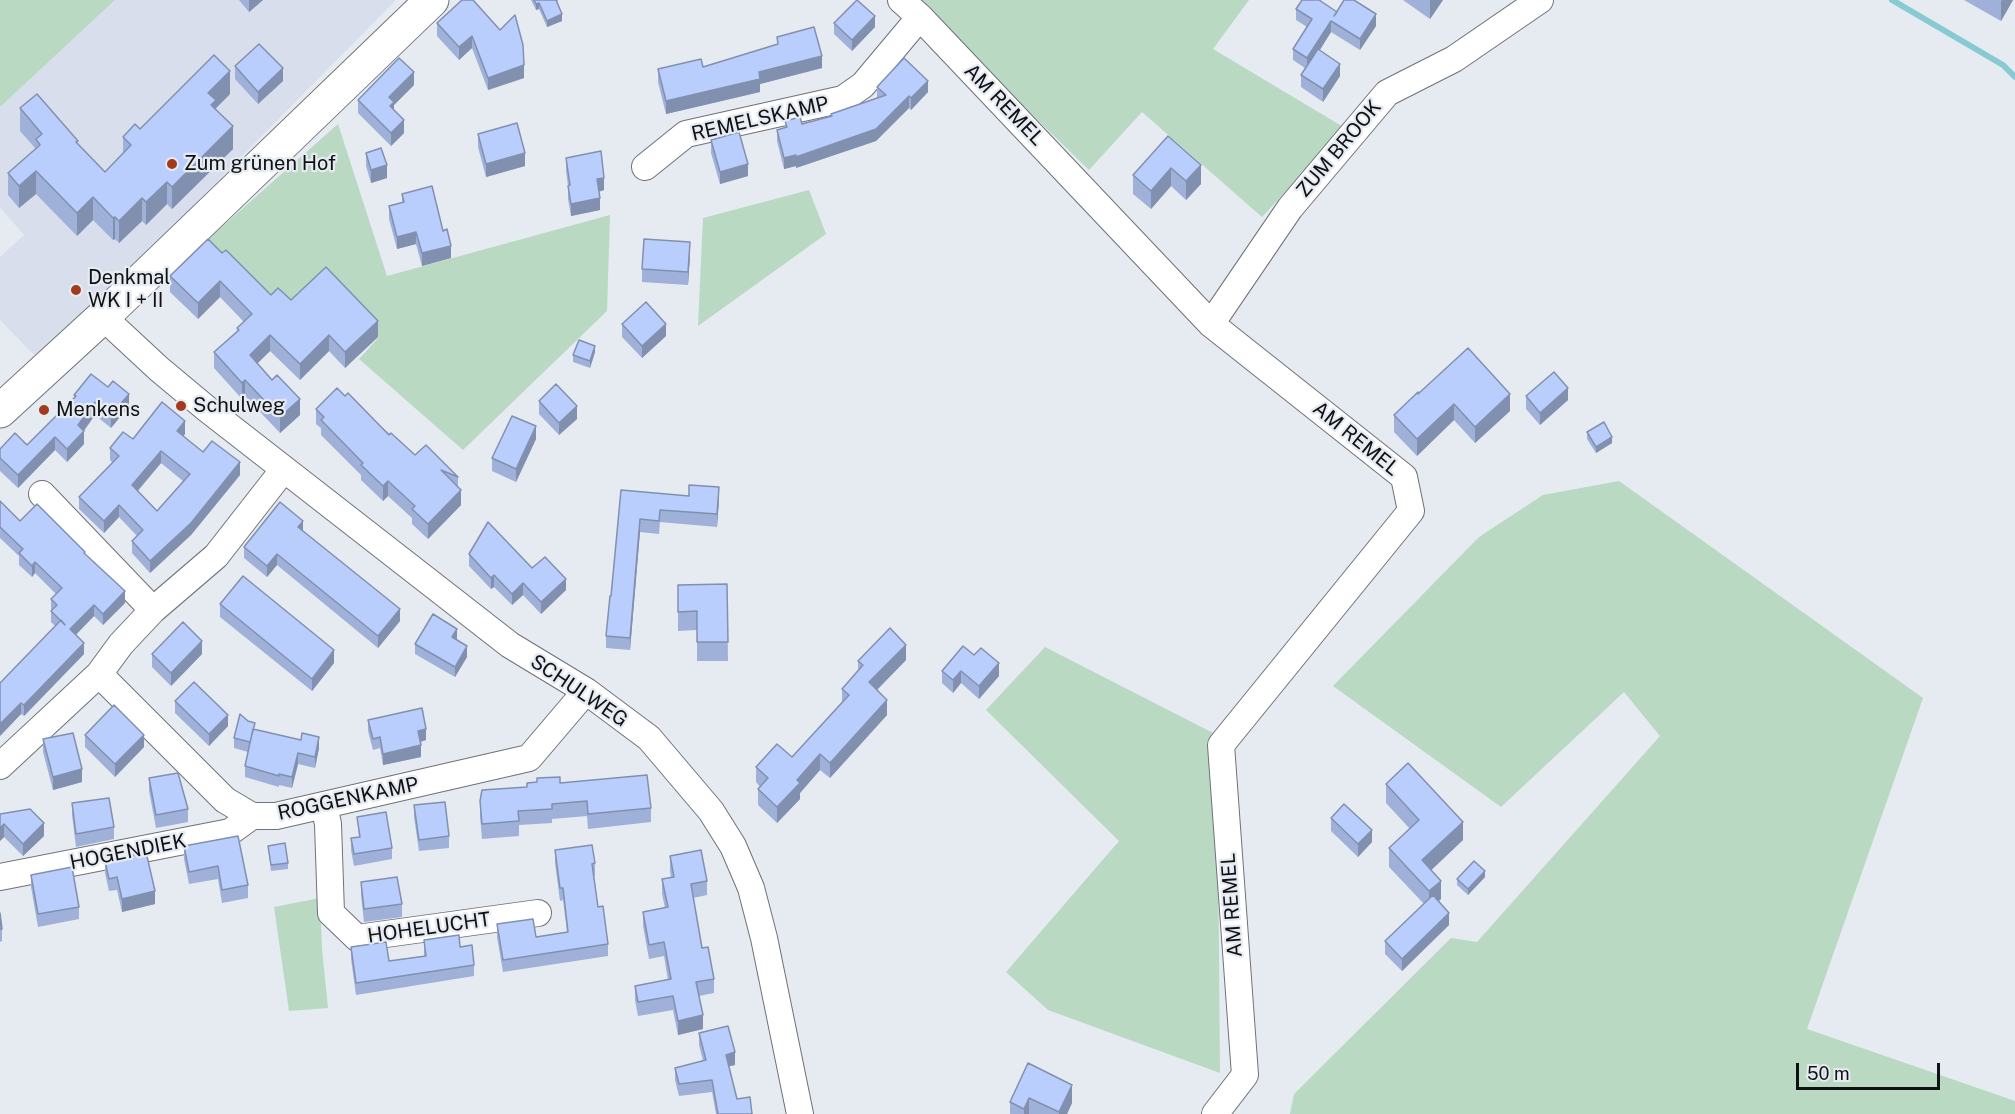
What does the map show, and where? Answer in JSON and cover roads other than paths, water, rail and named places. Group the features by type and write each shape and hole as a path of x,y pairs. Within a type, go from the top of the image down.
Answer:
{"main road":[{"path":"0,411 103,317 432,0"}],"street":[{"name":"AM REMEL","path":"901,0 920,17 1211,324 1404,477 1410,511 1221,745 1245,1075 1215,1114"},
{"name":"ZUM BROOK","path":"1211,324 1290,208 1387,93 1455,59 1540,0"},
{"name":"REMELSKAMP","path":"645,166 686,134 843,99 863,85 920,17"},
{"name":"SCHULWEG","path":"103,317 167,375 510,645 586,691 649,738 711,811 733,846 751,888 800,1114"},
{"path":"0,765 99,674 121,644 153,610 216,556 284,469"},
{"path":"42,494 153,610"},
{"name":"ROGGENKAMP","path":"99,674 225,800 252,816 276,816 529,758 586,691"},
{"name":"HOHELUCHT","path":"324,805 328,824 331,913 357,938 537,913"},
{"name":"HOGENDIEK","path":"0,877 230,832 252,816"}],"waterway":[{"path":"1892,0 2003,65 2015,77"}],"place":[{"name":"Zum grünen Hof","path":"172,164"},
{"name":"Denkmal WK I + II","path":"76,290"},
{"name":"Schulweg","path":"181,406"},
{"name":"Menkens","path":"44,410"}]}
